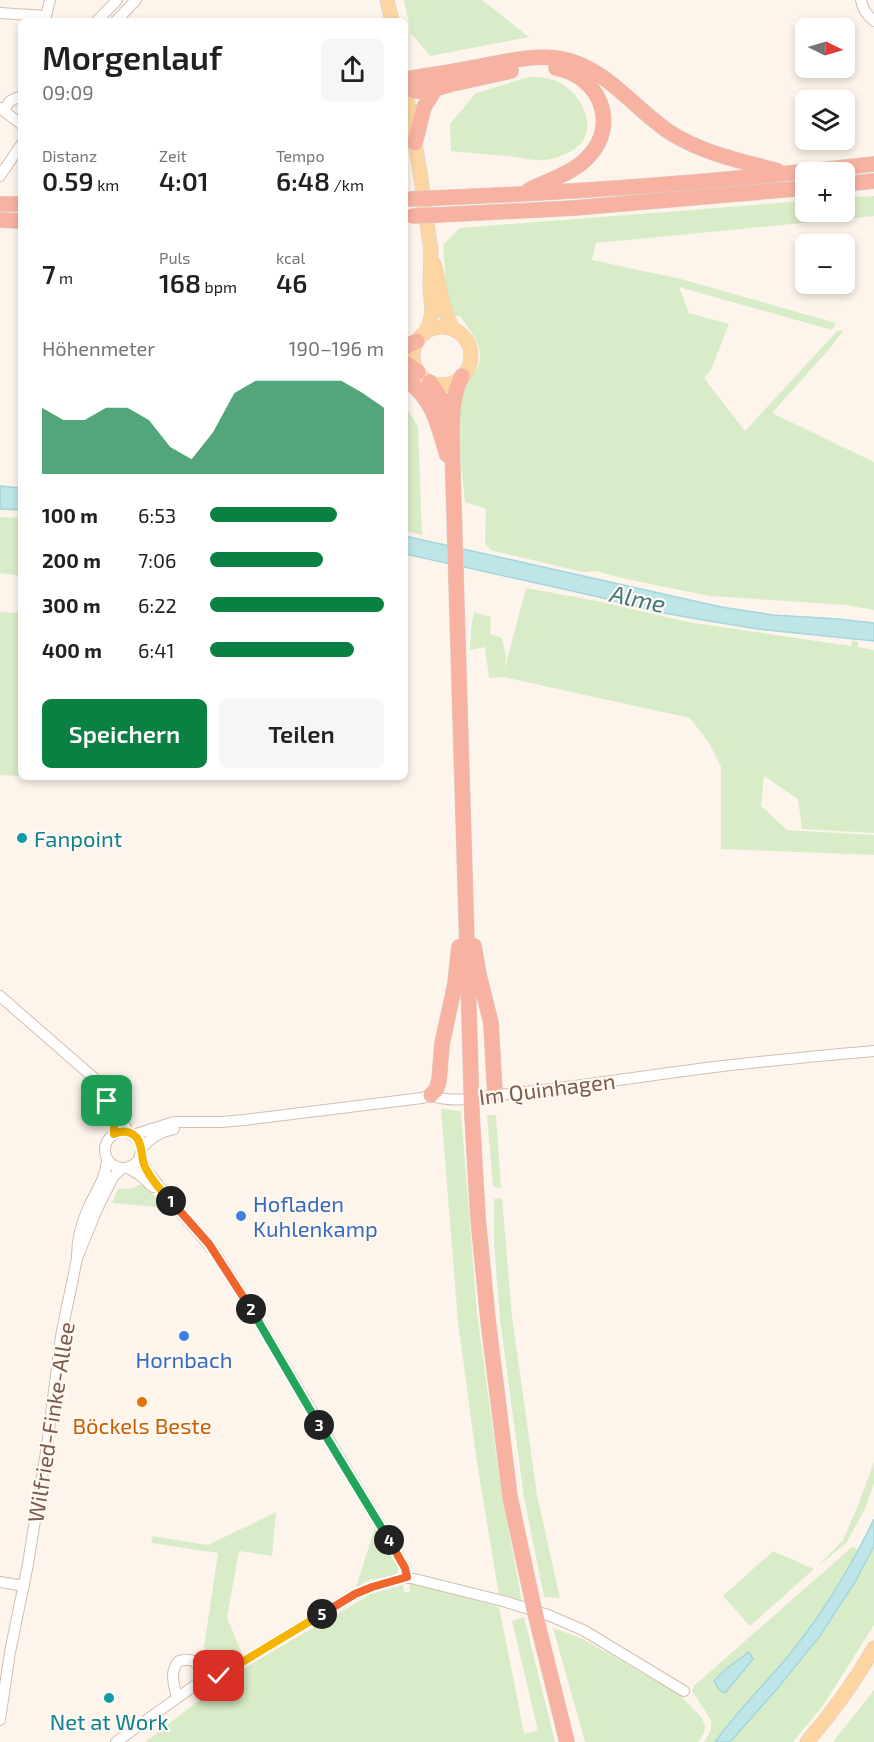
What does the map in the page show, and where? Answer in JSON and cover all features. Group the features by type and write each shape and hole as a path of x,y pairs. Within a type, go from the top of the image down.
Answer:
{"highway":[{"path":"408,81 527,58 548,57 567,60 603,77 659,124 687,142 719,155 787,174"},
{"path":"408,86 417,91 425,91 516,70 541,67 558,68 583,79 593,89 601,106 603,120 601,134 594,150 579,165 521,194"},
{"path":"415,142 424,107 436,88"},
{"path":"408,199 521,194 741,178 874,164"},
{"path":"855,183 874,181"},
{"path":"409,216 574,208 795,189"},
{"path":"2,204 18,204"},
{"path":"0,220 18,221"},
{"path":"409,371 434,411 453,473"},
{"path":"462,376 453,402 452,442 472,1115 478,1218 510,1497 534,1611 567,1742"},
{"path":"430,382 443,402 452,442"},
{"path":"465,893 479,975 491,1023 495,1095"},
{"path":"431,1095 438,1085 442,1044 455,984 465,893"}],"main road":[{"path":"387,0 391,18"},
{"path":"408,100 430,252 432,313 429,325 415,341 409,371 430,382 446,384 455,382 462,376 469,364 470,350 463,337 454,330 437,328 415,341"},
{"path":"430,252 440,283 443,309 454,330"},
{"path":"807,1742 849,1688 874,1648"}],"street":[{"path":"0,13 46,16 50,0"},
{"path":"100,18 117,0"},
{"path":"119,18 136,0"},
{"path":"861,0 862,6 874,21"},
{"path":"18,97 2,109 18,122"},
{"path":"0,176 18,149"},
{"path":"0,996 115,1099 131,1134"},
{"name":"Im Quinhagen","path":"131,1134 174,1122 221,1122 422,1098 431,1095 439,1099 453,1099 495,1095 741,1064 874,1052"},
{"path":"106,1090 107,1101 114,1118 114,1134"},
{"name":"Im Quinhagen","path":"141,1152 150,1140 168,1130 221,1122"},
{"path":"168,1198 156,1191 137,1173 114,1166 107,1160 105,1146 108,1138 122,1131 131,1134 139,1141 148,1172 209,1244 246,1301 384,1532 405,1568 407,1577"},
{"path":"125,1168 136,1163 141,1152"},
{"name":"Wilfried-Finke-Allee","path":"0,1720 48,1441 62,1336 77,1258 77,1240 89,1207 105,1174 107,1160"},
{"name":"Wilfried-Finke-Allee","path":"77,1258 111,1181 125,1168"},
{"path":"116,1742 198,1683 219,1676 355,1594 407,1577 503,1601 562,1621 583,1630 684,1691"},
{"path":"0,1582 24,1586"},
{"path":"177,1698 173,1673 179,1661 191,1660 197,1663 200,1674 198,1683"}],"green space":[{"path":"404,0 482,0 529,37 430,56 411,33"},
{"path":"529,77 556,81 576,96 586,117 587,128 584,138 577,147 557,157 540,160 451,151 450,124 476,93"},
{"path":"874,196 874,216 855,218 855,197"},
{"path":"795,202 795,222 812,222 596,243 592,260 681,279 836,323 832,330 679,287 689,313 729,324 711,370 704,378 745,431 837,331 844,330 772,413 874,462 874,610 846,605 709,596 596,571 583,572 490,550 485,542 486,509 465,502 461,461 459,406 461,392 477,369 480,357 473,335 460,316 454,316 447,297 443,245 460,228"},
{"path":"408,411 418,426 422,535 408,532"},
{"path":"0,517 18,518 18,576 0,573"},
{"path":"526,588 597,601 688,622 851,646 852,640 858,642 858,647 874,650 874,833 802,829 798,799 764,776 761,806 787,830 874,835 874,855 721,849 721,767 709,743 690,718 504,677 489,678 485,647 470,650 474,612 491,617 490,634 502,638 506,656 505,673"},
{"path":"0,612 18,613 18,776 0,775"},
{"path":"441,1109 461,1111 477,1313 501,1490 522,1602 499,1596 476,1456 458,1322"},
{"path":"487,1115 496,1115 501,1188 493,1187"},
{"path":"142,1184 167,1208 112,1203 118,1189 132,1188"},
{"path":"502,1198 512,1316 537,1495 560,1598 544,1597 524,1497 500,1320 494,1242 494,1199"},
{"path":"874,1462 874,1483 865,1509 847,1542 816,1568 843,1540"},
{"path":"276,1512 272,1556 239,1551 227,1617 242,1654 217,1668 204,1647 218,1553 151,1543 153,1536 208,1545"},
{"path":"375,1527 399,1568 396,1575 369,1580 356,1587"},
{"path":"874,1546 874,1625 822,1707 793,1742 730,1742 820,1637 842,1604"},
{"path":"852,1547 859,1550 814,1624 715,1742 704,1742 711,1730 711,1720 692,1691 695,1685"},
{"path":"773,1551 814,1569 750,1626 723,1596"},
{"path":"409,1584 421,1585 499,1607 524,1733 538,1731 512,1621 524,1617 555,1742 145,1742 223,1682 265,1656 371,1594 403,1585 404,1592 410,1592"},
{"path":"553,1628 581,1638 679,1694 702,1718 705,1726 704,1733 698,1742 585,1742"},
{"path":"874,1690 874,1742 833,1742"}],"water":[{"path":"0,486 18,488 18,510 0,509"},
{"name":"Alme","path":"408,537 721,607 773,615 874,623 874,641 758,629 648,610 408,555"},
{"path":"874,1519 874,1546 855,1582 820,1636 730,1742 715,1742 732,1719 789,1655 813,1623 856,1555"},
{"path":"749,1652 753,1659 725,1693 720,1691 714,1681"}],"place":[{"name":"Fanpoint","path":"22,838"},
{"name":"Hofladen Kuhlenkamp","path":"241,1216"},
{"name":"Hornbach","path":"184,1336"},
{"name":"Böckels Beste","path":"142,1402"},
{"name":"Net at Work","path":"109,1698"}],"route":[{"path":"107,1101 114,1118 114,1134 126,1132 136,1137 141,1146 140,1155 148,1172 214,1251 384,1532 405,1568 407,1577 355,1594 219,1676"}]}
